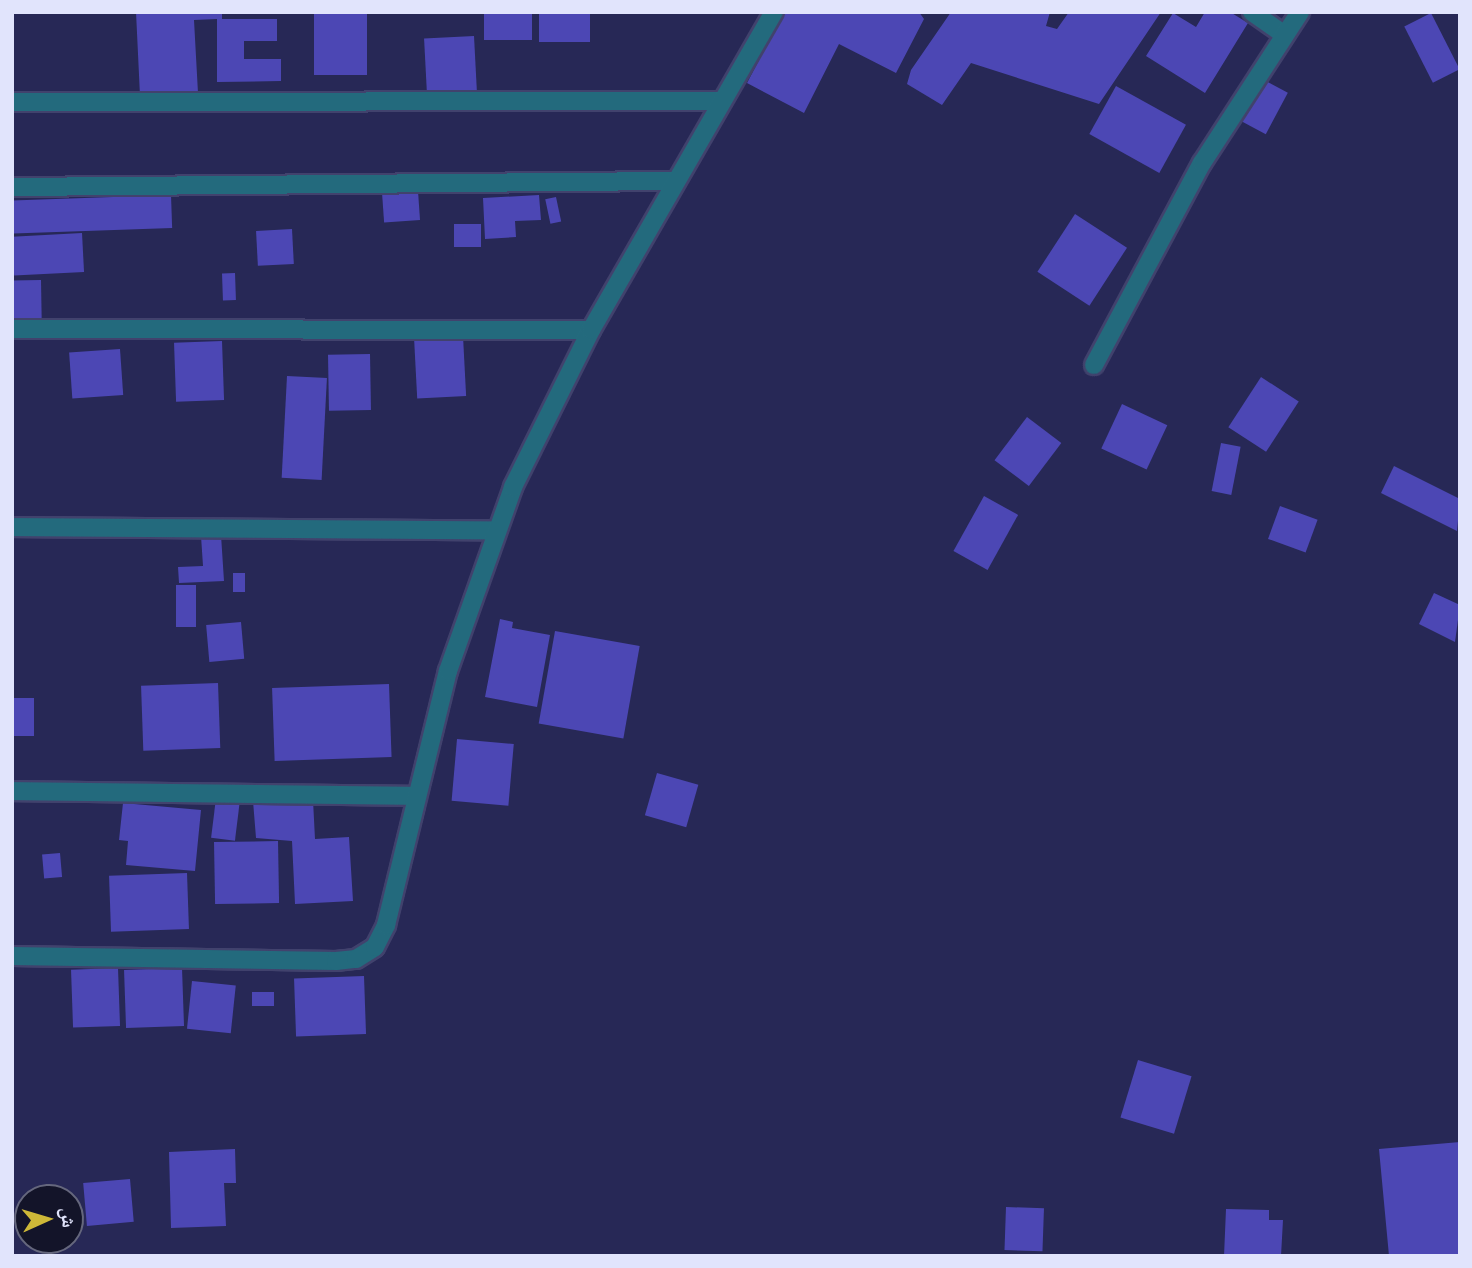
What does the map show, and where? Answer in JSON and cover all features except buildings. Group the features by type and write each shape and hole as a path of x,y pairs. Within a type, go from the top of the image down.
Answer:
{"street":[{"path":"12,956 356,959 382,937 448,671 496,530 540,428 591,330 720,101 774,12"},
{"path":"1252,12 1284,34"},
{"path":"1094,365 1202,163 1300,12"},
{"path":"12,102 720,101"},
{"path":"12,187 674,181"},
{"path":"12,329 591,330"},
{"path":"12,527 496,530"},
{"path":"12,792 417,796"}]}
